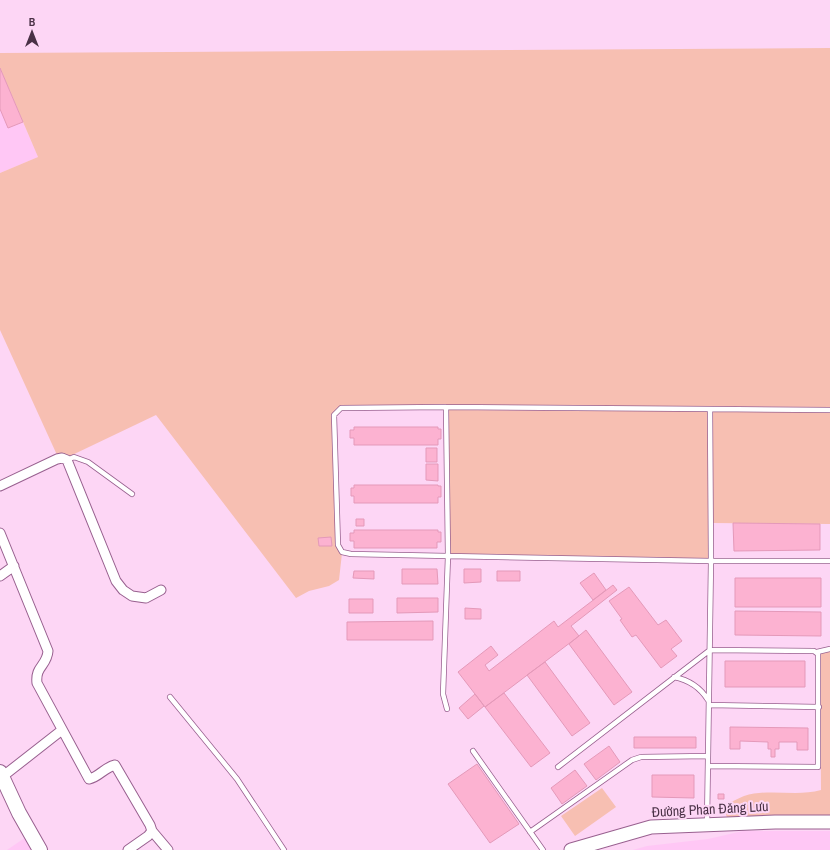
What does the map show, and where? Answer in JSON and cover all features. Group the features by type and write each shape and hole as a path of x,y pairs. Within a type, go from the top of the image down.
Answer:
{"main road":[{"path":"1,775 40,850"}],"street":[{"path":"0,486 57,459 62,458 67,460 116,581 132,596 146,598 161,590"},
{"path":"0,533 48,651 45,661 38,669 36,676 37,683 89,779 94,778 110,766 115,766 118,768 152,831 168,850"},
{"path":"0,576 14,566"},
{"path":"1,775 62,730"},
{"name":"Đường Phan Đăng Lưu","path":"595,850 646,837 707,826 776,822 830,822"},
{"name":"Đường Phan Đăng Lưu","path":"572,850 651,827 707,826 830,828"},
{"path":"128,850 148,836 152,831"}],"lane":[{"path":"446,407 448,556 443,694 447,709"},
{"path":"830,410 446,407 341,408 334,415 338,545 342,552 352,554 711,561 830,561"},
{"path":"707,826 711,561 710,409"},
{"path":"67,460 74,457 88,462 132,494"},
{"path":"558,767 710,650 817,652 830,649"},
{"path":"708,766 818,767 819,707 817,652"},
{"path":"674,677 685,679 702,690 709,702"},
{"path":"170,697 237,779 284,850"},
{"path":"709,702 819,707"},
{"path":"473,751 542,850"},
{"path":"530,832 632,760 641,758 708,756"}],"shaded area":[{"path":"830,48 830,407 341,406 336,409 332,415 336,545 342,553 339,580 329,586 309,591 296,598 156,415 68,457 57,455 0,330 0,173 38,157 0,68 0,53"},
{"path":"0,68 38,157 0,173"},
{"path":"448,410 708,411 709,559 450,554"},
{"path":"712,411 830,412 830,524 713,523"},
{"path":"830,651 830,821 729,821 726,815 727,804 744,796 763,793 802,793 821,790 820,653"},
{"path":"602,788 616,807 575,836 561,816"},
{"path":"743,831 830,831 830,850 633,850 647,846 708,839"},
{"path":"26,837 34,850 7,850"}],"building":[{"path":"0,68 23,122 8,128 0,109"},
{"path":"354,427 438,427 438,429 441,429 441,439 438,439 438,445 354,445 354,438 350,438 350,430 354,430"},
{"path":"426,448 437,448 437,462 426,462"},
{"path":"426,464 438,464 438,481 426,480"},
{"path":"354,485 438,485 441,486 441,497 438,497 438,503 354,503 354,496 351,496 351,488 354,488"},
{"path":"356,519 364,519 364,526 356,526"},
{"path":"733,523 820,524 820,550 734,551"},
{"path":"354,530 438,530 438,532 441,532 441,542 437,542 437,548 354,548 354,541 350,541 350,533 354,533"},
{"path":"331,537 332,546 319,546 318,538"},
{"path":"402,569 437,569 438,584 402,584"},
{"path":"464,569 481,569 481,582 464,583"},
{"path":"354,571 374,571 374,579 353,578"},
{"path":"497,571 520,571 520,581 497,581"},
{"path":"594,573 606,590 593,600 580,583"},
{"path":"735,578 821,578 821,607 735,607"},
{"path":"613,585 617,590 571,626 579,636 485,707 458,672 491,646 498,655 485,665 489,671 554,621 558,627"},
{"path":"629,587 658,625 666,620 682,641 671,649 677,656 661,668 636,635 632,637 620,620 622,619 609,601"},
{"path":"397,598 438,598 438,612 397,613"},
{"path":"349,599 373,599 373,613 349,613"},
{"path":"465,608 481,609 481,619 465,619"},
{"path":"735,611 821,612 821,636 735,635"},
{"path":"433,621 433,640 347,640 347,622"},
{"path":"586,630 632,692 614,705 569,644"},
{"path":"725,661 805,661 805,687 725,687"},
{"path":"545,662 590,723 572,736 527,675"},
{"path":"504,693 550,753 531,767 485,707"},
{"path":"475,694 484,706 468,719 459,708"},
{"path":"730,727 808,728 808,750 797,750 797,742 779,742 779,749 775,749 775,757 771,757 771,749 768,749 768,742 740,741 740,749 730,749"},
{"path":"634,737 696,737 696,748 634,748"},
{"path":"609,746 620,762 596,780 584,764"},
{"path":"477,764 519,824 490,843 448,784"},
{"path":"575,770 587,786 562,804 551,788"},
{"path":"652,775 694,775 694,798 652,797"},
{"path":"718,794 724,794 724,799 718,799"}]}
